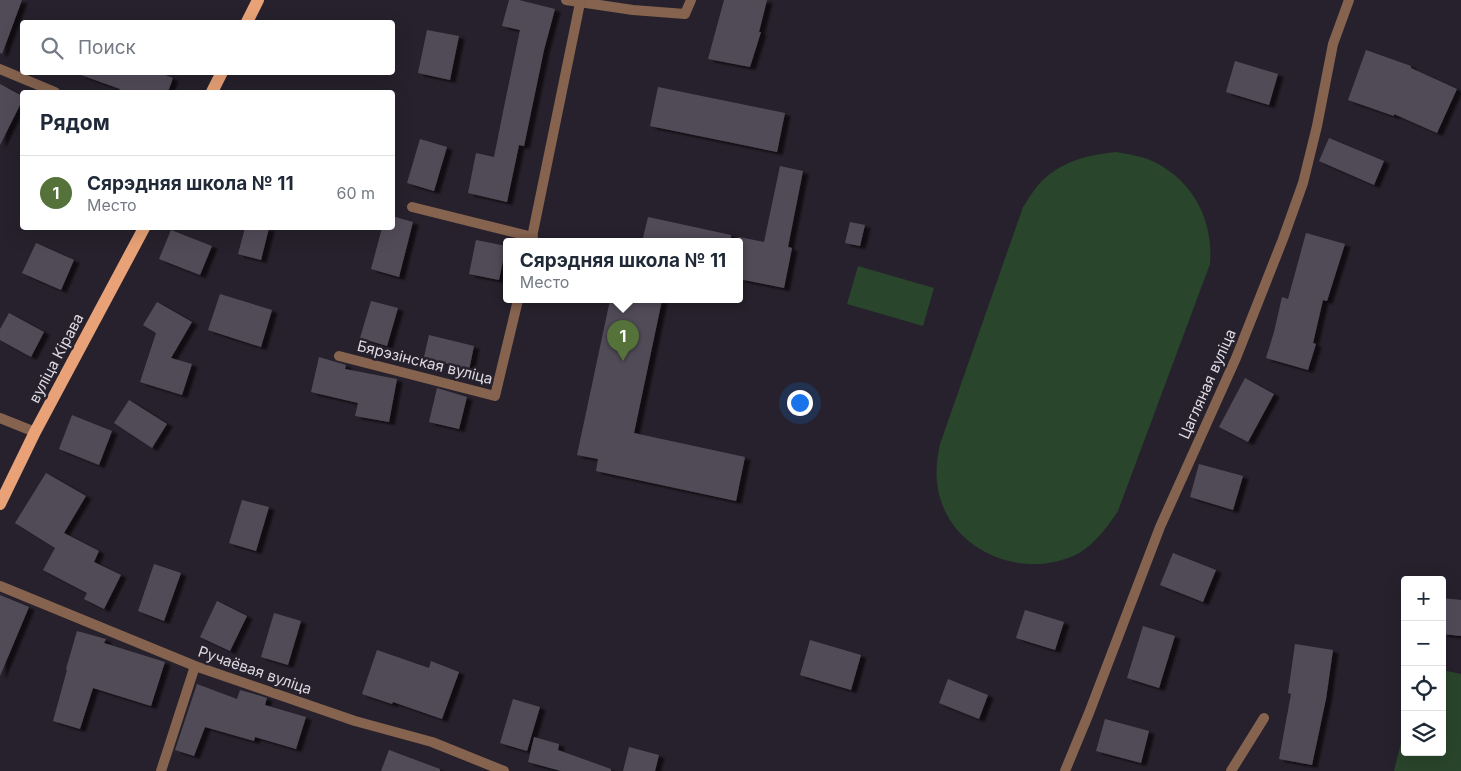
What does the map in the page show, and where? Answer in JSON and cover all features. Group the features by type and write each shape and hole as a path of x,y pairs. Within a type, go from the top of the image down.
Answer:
{"main road":[{"path":"248,20 258,0"},
{"path":"213,90 220,75"},
{"name":"вуліца Кірава","path":"0,504 143,230"}],"street":[{"path":"566,0 633,10 686,14 691,0"},
{"name":"Цагляная вуліца","path":"1065,771 1160,528 1236,358 1283,239 1303,183 1317,126 1333,44 1350,0"},
{"path":"532,238 580,3"},
{"path":"0,69 50,90"},
{"path":"412,207 525,238"},
{"name":"Бярэзінская вуліца","path":"339,356 496,396 517,303"},
{"path":"0,418 36,432"},
{"name":"Ручаёвая вуліца","path":"0,586 195,666 355,721 432,742 504,771"},
{"path":"161,771 195,666"},
{"path":"1231,771 1264,718"}],"green space":[{"path":"1116,152 1150,160 1165,168 1188,189 1204,217 1208,232 1210,264 1118,511 1105,529 1085,549 1058,561 1036,564 1014,562 992,556 973,545 957,530 945,511 938,489 937,477 940,444 1023,207 1041,182 1060,167 1087,157"},
{"path":"858,266 934,288 923,326 847,304"},
{"path":"1446,671 1461,674 1461,771 1394,771 1401,743 1401,756 1446,756"}],"building":[{"path":"0,0 22,0 2,54 0,53"},
{"path":"509,0 519,0 555,9 544,50 524,146 519,145 507,202 468,193 476,153 494,157 520,30 502,26"},
{"path":"724,0 767,0 759,32 761,32 750,67 708,59"},
{"path":"427,30 459,36 450,80 418,73"},
{"path":"1366,50 1411,66 1411,68 1457,89 1437,133 1394,114 1394,116 1348,100"},
{"path":"1235,61 1278,74 1269,105 1226,92"},
{"path":"81,75 166,75 173,78 169,90 120,89"},
{"path":"0,84 20,95 20,105 0,145"},
{"path":"658,87 785,113 777,152 650,126"},
{"path":"1329,138 1384,161 1374,185 1319,161"},
{"path":"420,139 447,147 434,191 407,183"},
{"path":"780,166 803,171 788,247 792,248 784,288 743,280 743,238 739,237 764,242"},
{"path":"395,217 413,222 399,277 371,269 381,230 395,230"},
{"path":"648,217 731,235 731,238 643,238"},
{"path":"850,222 865,225 860,246 845,243"},
{"path":"171,230 212,246 200,275 159,259"},
{"path":"244,230 268,230 261,260 238,254"},
{"path":"1306,233 1345,244 1327,301 1323,300 1313,343 1316,344 1308,370 1266,358 1282,297 1288,299"},
{"path":"476,240 503,245 503,261 499,280 469,274"},
{"path":"36,243 74,260 61,290 22,273"},
{"path":"220,294 272,310 261,347 208,330"},
{"path":"371,301 398,308 387,346 360,338"},
{"path":"157,302 192,322 171,358 192,364 182,395 140,382 156,333 143,325"},
{"path":"609,303 661,303 634,433 745,457 736,501 596,471 598,459 577,455"},
{"path":"9,313 44,332 31,357 0,340 0,329"},
{"path":"429,335 474,346 469,370 424,357"},
{"path":"319,357 346,365 345,369 397,379 389,422 355,416 358,403 311,392"},
{"path":"1245,378 1274,394 1248,442 1219,427"},
{"path":"437,388 467,397 459,429 429,422"},
{"path":"129,400 167,424 152,448 114,423"},
{"path":"72,415 112,431 99,465 59,449"},
{"path":"1199,464 1243,476 1233,510 1190,497"},
{"path":"46,473 86,496 64,533 99,551 94,562 121,575 104,609 84,599 87,593 43,570 55,548 15,523"},
{"path":"242,500 269,507 256,551 229,543"},
{"path":"1173,553 1216,570 1203,602 1160,585"},
{"path":"154,564 181,573 164,621 138,611"},
{"path":"0,595 29,607 0,676"},
{"path":"1446,598 1461,600 1461,636 1446,634"},
{"path":"217,601 247,616 230,651 200,637"},
{"path":"1025,610 1064,622 1055,650 1016,638"},
{"path":"274,613 301,621 288,665 261,657"},
{"path":"1143,626 1175,636 1159,688 1127,678"},
{"path":"77,631 106,639 104,643 165,662 151,706 93,688 80,729 53,721"},
{"path":"810,640 861,655 851,690 800,675"},
{"path":"1295,644 1333,650 1326,699 1312,765 1279,759 1291,694 1288,693"},
{"path":"377,650 429,668 431,661 459,672 442,719 393,702 392,704 362,694"},
{"path":"948,679 988,695 979,719 939,703"},
{"path":"197,684 237,699 240,690 261,696 267,698 265,705 306,717 296,749 255,737 254,741 205,727 194,756 175,750"},
{"path":"513,699 540,707 527,751 500,743"},
{"path":"1105,719 1149,731 1141,763 1096,751"},
{"path":"534,737 559,744 558,750 611,769 611,771 561,771 528,762"},
{"path":"629,747 659,755 655,771 623,771"},
{"path":"389,750 440,769 440,771 381,771"}],"place":[{"name":"Сярэдняя школа № 11","path":"623,361"}]}
